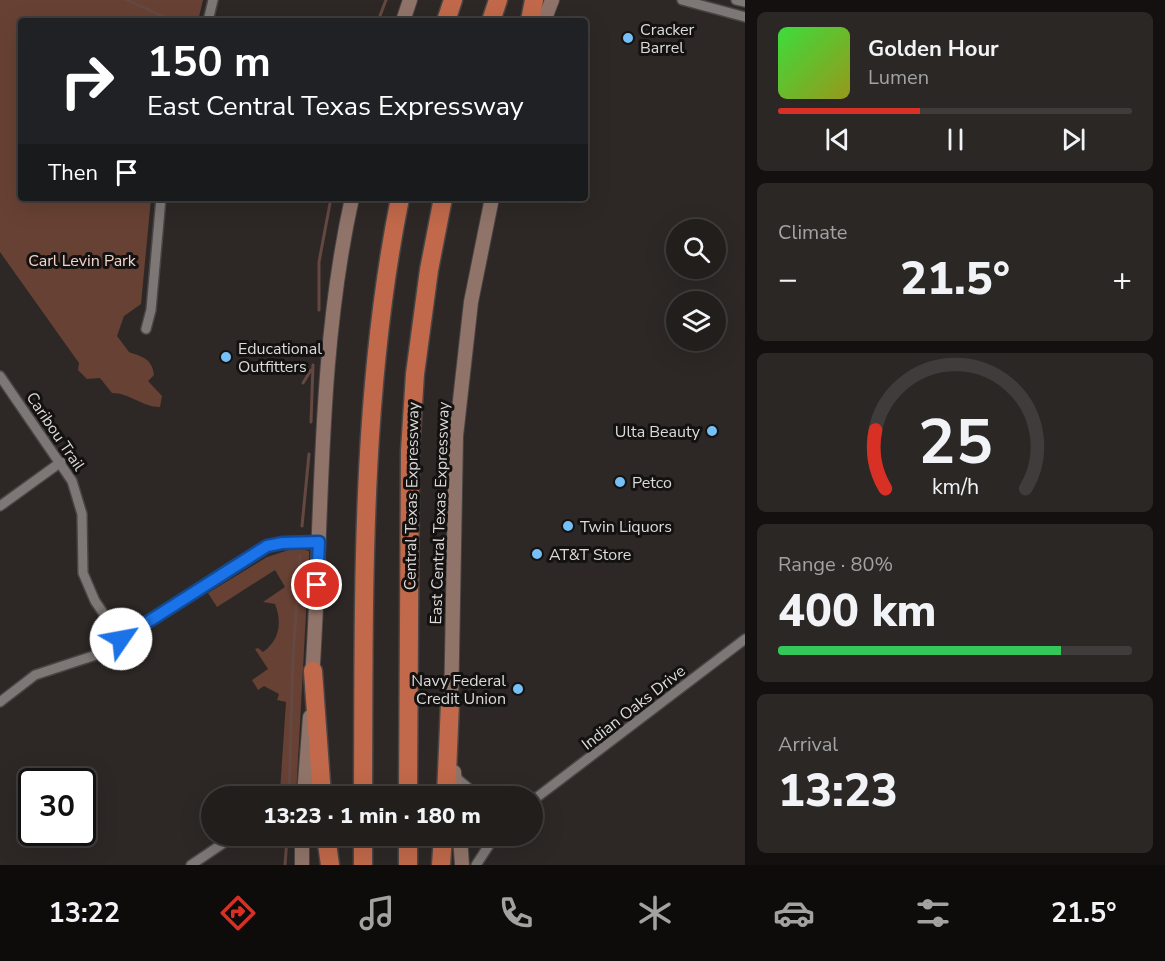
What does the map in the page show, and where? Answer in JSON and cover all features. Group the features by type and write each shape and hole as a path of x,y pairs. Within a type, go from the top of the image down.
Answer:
{"highway":[{"path":"447,18 453,0"},
{"path":"491,18 498,0"},
{"path":"532,18 547,0"},
{"path":"363,786 368,453 377,342 400,201"},
{"name":"Central Texas Expressway","path":"408,786 410,451 417,362 429,270 442,201"},
{"path":"313,671 321,786"},
{"path":"446,786 450,703"},
{"path":"327,846 330,865"},
{"path":"363,846 363,865"},
{"path":"408,846 408,865"},
{"path":"441,865 442,846"}],"main road":[{"path":"404,18 410,0"},
{"path":"544,18 547,0"},
{"path":"305,786 313,671 322,443 341,248 351,201"},
{"name":"East Central Texas Expressway","path":"455,786 450,703 456,436 471,302 491,201"},
{"path":"302,846 302,865"},
{"path":"461,846 462,865"}],"street":[{"path":"209,18 213,0"},
{"path":"682,0 745,17"},
{"path":"736,0 745,3"},
{"path":"146,329 151,310 161,201"},
{"name":"Caribou Trail","path":"0,376 72,481 82,514 82,561 88,587 121,639"},
{"path":"0,506 61,462"},
{"path":"0,702 35,675 96,655 267,546 282,543 319,542"},
{"name":"Indian Oaks Drive","path":"543,792 745,639"},
{"path":"454,776 466,786"},
{"path":"191,865 219,846"},
{"path":"476,865 488,846"}],"green space":[{"name":"Carl Levin Park","path":"0,0 203,0 199,18 18,18 18,201 151,201 141,304 124,316 117,336 129,352 146,359 151,365 154,375 148,381 162,396 160,407 112,393 100,378 87,379 78,370 79,363 0,252"},
{"path":"295,548 309,551 297,786 280,786 286,702 277,700 279,694 264,686 258,690 252,680 268,669 255,649 258,648 263,652 269,647 276,636 279,624 275,604 263,602 285,587 275,570 217,607 208,593 267,557"}],"waterway":[{"path":"127,0 166,18"},
{"path":"379,18 386,0"},
{"path":"319,310 319,262 330,201"},
{"path":"311,422 313,365"},
{"path":"303,383 311,370"},
{"path":"302,526 309,454"},
{"path":"289,786 293,657 300,556"},
{"path":"285,865 286,846"}],"place":[{"name":"Cracker Barrel","path":"628,38"},
{"name":"Educational Outfitters","path":"226,357"},
{"name":"Ulta Beauty","path":"712,431"},
{"name":"Petco","path":"620,482"},
{"name":"Twin Liquors","path":"568,526"},
{"name":"AT&T Store","path":"537,554"},
{"name":"Navy Federal Credit Union","path":"518,689"}],"route":[{"path":"121,639 267,546 282,543 319,542 317,585"}]}
